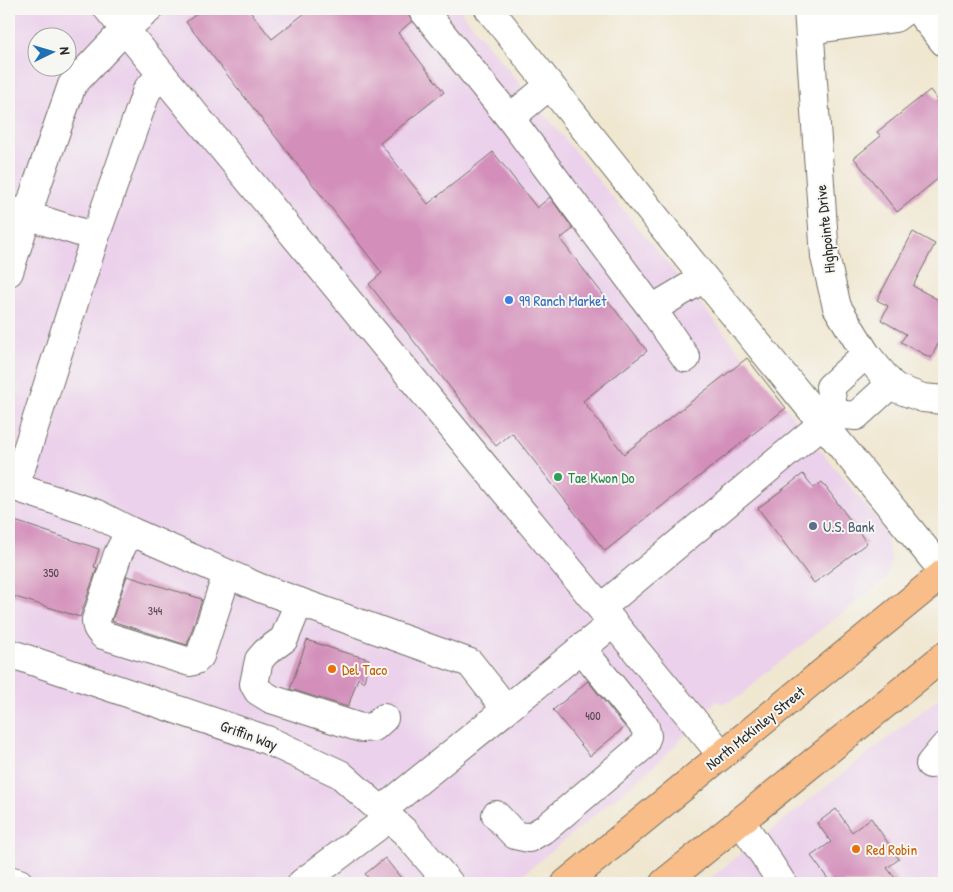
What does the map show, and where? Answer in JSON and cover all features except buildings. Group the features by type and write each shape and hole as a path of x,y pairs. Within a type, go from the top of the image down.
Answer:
{"main road":[{"name":"North McKinley Street","path":"566,883 944,572"},
{"path":"664,883 944,656"}],"street":[{"path":"9,272 18,213 72,85 116,19 149,9"},
{"path":"423,9 510,118 686,358"},
{"path":"489,9 704,278 828,419 944,572"},
{"name":"Highpointe Drive","path":"907,9 895,18 809,20 825,257 837,307 866,354 898,390 923,398 944,400"},
{"path":"917,9 944,42"},
{"path":"116,19 722,755"},
{"path":"162,75 147,90 95,237 12,486 97,514 130,531 260,588 470,663 506,709"},
{"path":"510,118 550,85"},
{"path":"18,213 95,237"},
{"path":"652,310 704,278"},
{"path":"828,419 830,387 866,354"},
{"path":"302,883 506,709 581,648 607,615 828,419 856,416 891,384"},
{"path":"130,531 118,554 96,620 96,626 103,635 190,662 196,660 200,656 227,574"},
{"path":"299,602 284,639 266,652 259,660 254,684 258,691 272,699 361,728 374,727 384,718"},
{"path":"496,815 515,835 529,838 546,828 644,746 647,736 645,727 581,648"},
{"name":"Griffin Way","path":"9,653 267,740 340,774 404,832 449,883"},
{"path":"740,822 782,883"},
{"path":"9,880 19,883"}],"shaded area":[{"path":"9,9 459,9 886,530 887,545 891,556 887,578 766,673 741,696 725,703 716,702 663,758 513,883 9,883"},
{"path":"944,694 944,883 704,883"}],"place":[{"name":"99 Ranch Market","path":"509,300"},
{"name":"Tae Kwon Do","path":"558,477"},
{"name":"U.S. Bank","path":"813,526"},
{"name":"Del Taco","path":"332,669"},
{"name":"Red Robin","path":"856,849"}]}
